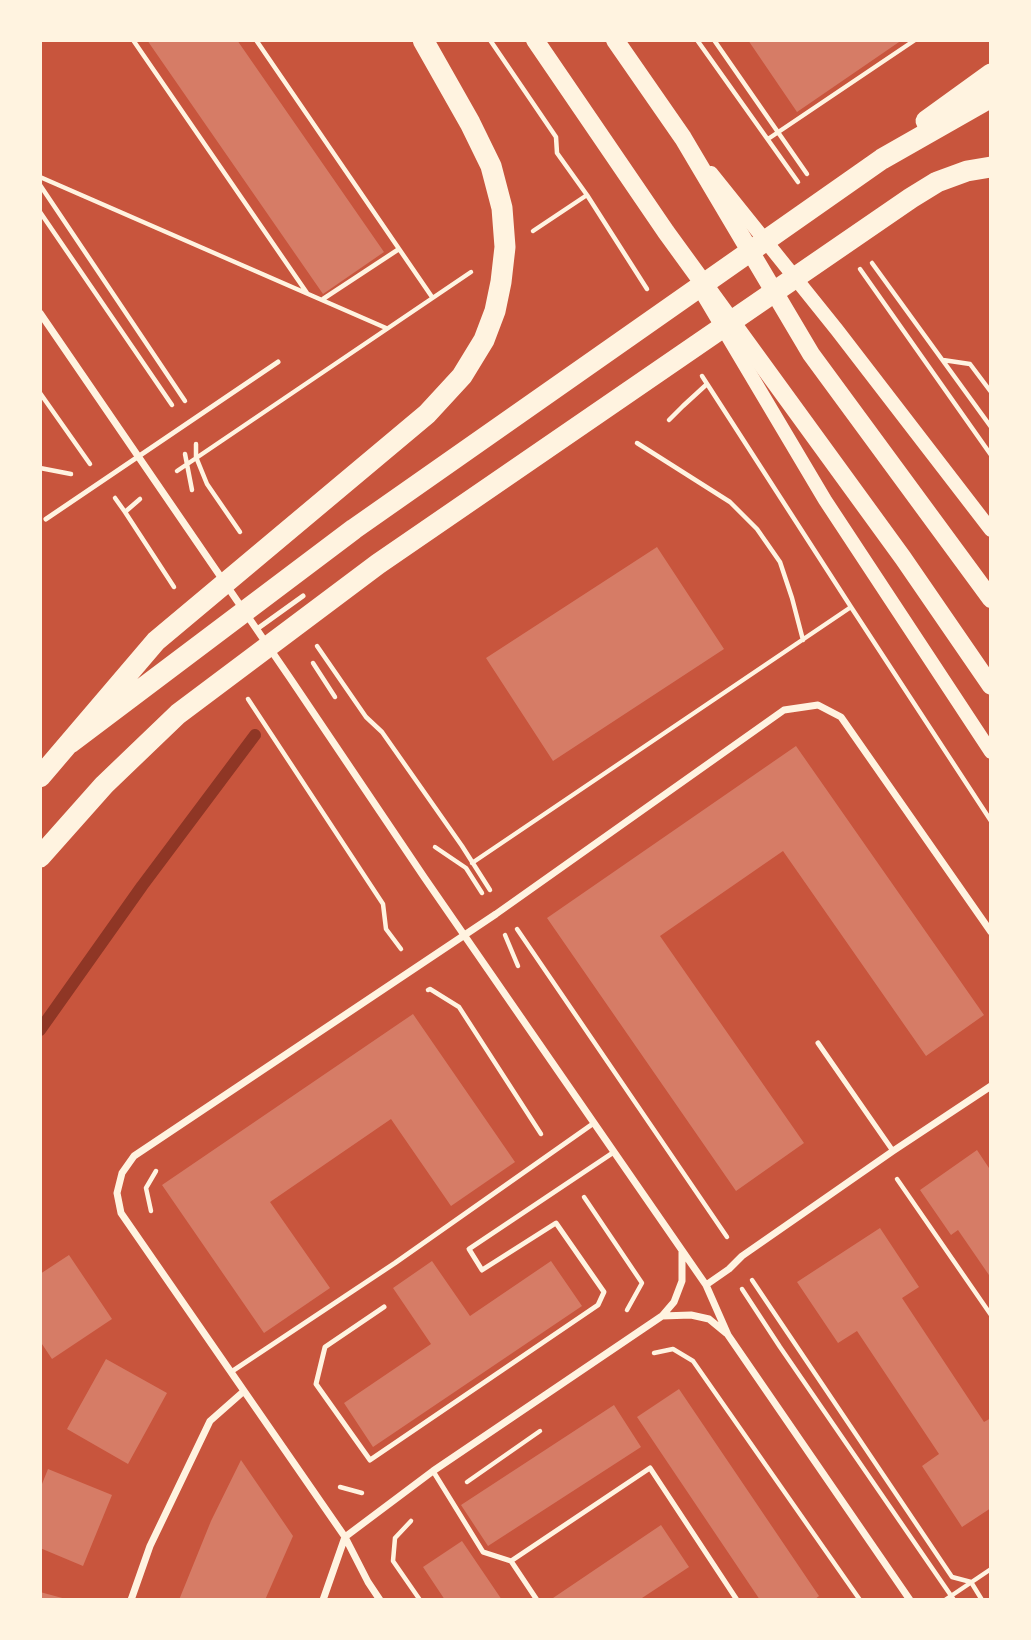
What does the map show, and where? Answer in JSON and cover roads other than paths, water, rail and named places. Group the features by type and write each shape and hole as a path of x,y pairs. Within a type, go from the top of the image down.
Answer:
{"highway":[{"path":"40,777 156,641 427,414 462,376 484,340 495,311 501,282 505,247 502,208 491,166 423,40"},
{"path":"882,159 932,116 991,74"},
{"path":"70,743 354,529 882,159 991,97"},
{"path":"40,857 104,785 178,714 378,564 911,198 937,182 967,171 991,167"},
{"path":"937,182 991,182"}],"main road":[{"path":"535,40 666,232 903,558 991,686"},
{"path":"615,40 683,138 837,330 991,530"},
{"path":"683,138 811,354 991,599"},
{"path":"666,232 825,500 991,752"}],"street":[{"path":"40,313 424,877 706,1284 728,1335 910,1600"},
{"path":"380,1600 345,1537 121,1213 117,1193 122,1173 134,1156 503,909 784,710 818,705 841,717 991,932"},
{"path":"706,1284 893,1151 991,1086"},
{"path":"323,1600 345,1537 433,1471 662,1316 674,1302 682,1281 682,1251"},
{"path":"662,1316 691,1315 709,1319 728,1335"},
{"path":"131,1600 150,1546 210,1421 244,1391"}],"lane":[{"path":"46,519 278,362"},
{"path":"257,629 303,596"},
{"path":"818,1042 893,1151"},
{"path":"231,1373 395,1263 594,1123"},
{"path":"384,1307 325,1347 316,1384 370,1460 598,1305 604,1292 555,1223 482,1270 469,1250 614,1152"},
{"path":"511,1561 650,1468 737,1600"},
{"path":"433,1471 483,1552 511,1561 537,1600"}],"waterway":[{"path":"40,1030 142,886 255,735"}]}
